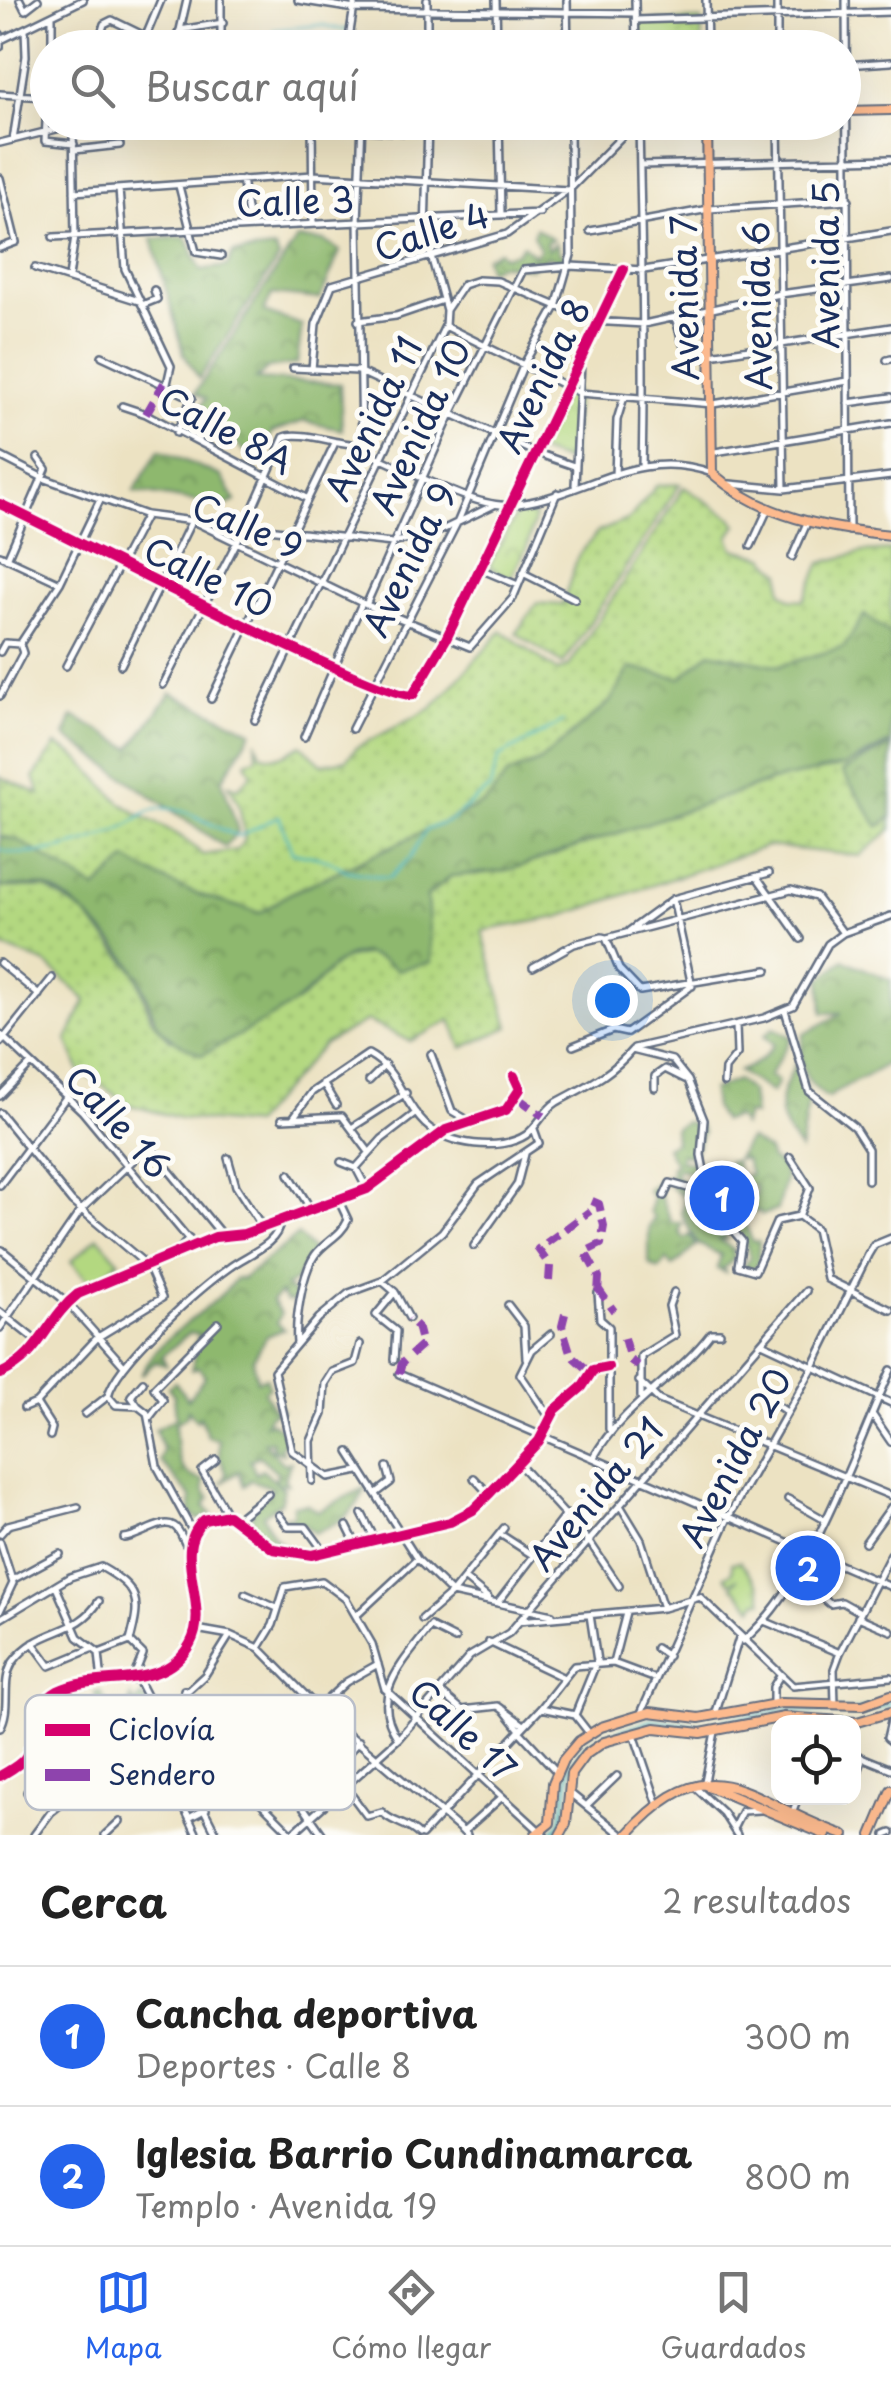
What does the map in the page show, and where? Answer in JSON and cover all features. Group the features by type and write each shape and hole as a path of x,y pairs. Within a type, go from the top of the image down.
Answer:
{"main road":[{"path":"861,111 891,110"},
{"name":"Avenida 7","path":"707,140 715,452 712,473"},
{"path":"712,473 752,503 807,523 891,535"},
{"path":"540,1834 551,1821 558,1772 570,1750 589,1733 640,1714 715,1715 773,1704 862,1705 891,1695"},
{"path":"861,1722 891,1712"},
{"path":"560,1835 566,1824 566,1789 574,1769 591,1750 654,1728 715,1732 771,1719"},
{"path":"625,1835 657,1802 697,1783 844,1835"},
{"path":"872,1835 891,1790"},
{"path":"791,1816 826,1835"}],"street":[{"path":"20,4 25,10 38,0"},
{"path":"0,40 84,0"},
{"path":"152,30 161,0"},
{"path":"186,0 180,30 223,23"},
{"path":"221,0 222,30"},
{"path":"298,0 355,9 706,18 891,12"},
{"path":"350,30 355,0"},
{"path":"426,0 427,30"},
{"path":"496,0 497,30"},
{"path":"567,0 568,30"},
{"path":"635,0 635,30"},
{"path":"706,0 706,30"},
{"path":"777,0 778,30"},
{"name":"Avenida 5","path":"846,0 846,30"},
{"path":"52,16 52,30"},
{"path":"104,30 107,21 129,30"},
{"path":"13,140 26,56 24,30"},
{"path":"861,64 891,62"},
{"path":"0,94 30,96"},
{"path":"0,143 30,134"},
{"path":"46,140 48,144 75,147 120,145"},
{"path":"69,278 75,236 74,140"},
{"path":"312,140 313,224"},
{"path":"361,140 358,370 362,446"},
{"name":"Avenida 11","path":"255,720 445,326 446,310 440,301 429,256 428,140"},
{"path":"499,140 501,213"},
{"name":"Avenida 9","path":"352,729 458,521 524,364 556,307 570,266 570,140"},
{"name":"Calle 4","path":"312,369 316,324 332,285 507,234 570,189 620,140"},
{"name":"Avenida 8","path":"639,140 638,220 644,270 642,466"},
{"name":"Avenida 6","path":"778,140 784,489"},
{"name":"Avenida 5","path":"846,140 851,334 849,531"},
{"path":"640,165 891,159"},
{"path":"74,192 313,176 570,189"},
{"path":"0,178 16,242 0,248"},
{"path":"242,179 250,227"},
{"path":"178,186 199,256 221,256"},
{"path":"119,189 122,256 171,366 167,384"},
{"path":"590,231 710,209 849,200"},
{"name":"Calle 3","path":"53,237 540,213"},
{"path":"570,266 644,270 891,231"},
{"name":"Avenida 10","path":"304,736 422,476 522,270 570,266"},
{"path":"34,268 140,303 157,299 154,290"},
{"name":"Avenida 8","path":"397,695 406,697 420,689 624,269"},
{"path":"446,310 463,285 478,280 514,287 599,323 644,324 780,294 891,279"},
{"path":"358,321 396,316 440,301"},
{"path":"675,317 683,344"},
{"path":"445,326 580,393 713,404 848,381"},
{"path":"710,355 891,327"},
{"path":"102,356 167,384 192,400 176,432"},
{"path":"575,485 582,359"},
{"path":"293,368 358,370 534,452 574,466"},
{"path":"615,475 617,420 624,396"},
{"path":"848,404 891,397"},
{"name":"Calle 8A","path":"122,406 146,414 308,499"},
{"path":"715,452 891,423"},
{"path":"163,685 245,526 277,448 294,433 334,445 362,446 379,458 494,504 539,499 642,466 689,464 712,473"},
{"path":"210,699 334,445"},
{"name":"Calle 9","path":"2,458 43,478 146,516 192,520 364,604 470,647 513,598 518,586"},
{"path":"38,458 46,469 43,478 4,557 60,583"},
{"path":"722,482 755,489 784,489 891,476"},
{"path":"752,503 755,489"},
{"path":"480,569 518,586 557,493"},
{"path":"539,499 548,513"},
{"path":"20,644 60,583 100,500"},
{"name":"Calle 10","path":"0,504 79,546 397,695"},
{"path":"121,665 192,520 392,543 458,521 494,504"},
{"path":"751,546 768,509"},
{"path":"66,666 146,516"},
{"path":"792,557 807,523"},
{"path":"523,574 575,599"},
{"path":"0,652 5,643 20,644"},
{"path":"0,696 24,653 20,644"},
{"path":"622,935 673,899 769,873"},
{"path":"752,876 763,881 801,940"},
{"path":"533,967 574,944 802,890 816,897 842,933"},
{"path":"673,899 692,986"},
{"path":"293,1118 323,1083 368,1054 385,1065 416,1113 440,1134 502,1146 534,1129 553,1104 597,1084 633,1049 736,1025 798,1003 820,952 842,933 891,916"},
{"path":"605,938 619,969 635,988 646,992 767,970"},
{"path":"0,963 40,996"},
{"path":"2,1038 52,978"},
{"path":"573,1046 613,1030 628,1033 692,986"},
{"path":"786,1010 809,1091 854,1128 868,1148 868,1180"},
{"path":"724,1083 725,1069 736,1054 736,1025"},
{"path":"628,1033 633,1049"},
{"name":"Calle 16","path":"2,1038 68,1096 195,1247"},
{"path":"633,1049 672,1060 688,1080 704,1120 701,1155 713,1211 742,1241 736,1260 746,1272 759,1266 778,1221 799,1216"},
{"path":"432,1054 452,1111 465,1114 473,1123"},
{"path":"0,1096 31,1064"},
{"path":"370,1081 385,1065"},
{"path":"655,1088 655,1076 665,1069 688,1080"},
{"path":"0,1374 26,1362 68,1302 94,1286 222,1236 263,1228 366,1189 440,1134 506,1110 520,1089 514,1076"},
{"path":"323,1083 336,1105"},
{"path":"352,1128 406,1093"},
{"path":"0,1185 68,1096"},
{"path":"0,1113 81,1210 148,1266 162,1298 98,1338 36,1403 24,1408"},
{"path":"356,1168 369,1152 416,1113"},
{"path":"282,1118 342,1116 369,1152"},
{"path":"358,1472 328,1476 292,1451 274,1370 297,1342 350,1293 382,1281 442,1232 478,1184 539,1142 534,1129"},
{"path":"0,1328 38,1278 81,1210 126,1164 149,1149 222,1236"},
{"path":"474,1246 517,1185 525,1154"},
{"path":"228,1158 236,1186 263,1228"},
{"path":"790,1158 810,1188 799,1216"},
{"path":"341,1162 356,1168 366,1189"},
{"path":"289,1174 312,1212"},
{"path":"664,1196 670,1183 709,1194"},
{"path":"297,1342 297,1316 304,1299 306,1273 317,1252 338,1235 348,1220 339,1200"},
{"path":"799,1216 816,1229 825,1277 851,1294 891,1310"},
{"path":"85,1414 108,1396 124,1366 227,1268 273,1239 280,1222"},
{"name":"Avenida 20","path":"640,1714 729,1516 766,1444 812,1369 874,1245 891,1238"},
{"path":"171,1258 189,1239"},
{"path":"2,1250 68,1302 124,1366"},
{"path":"382,1281 394,1292 409,1318"},
{"name":"Avenida 21","path":"355,1781 416,1720 470,1656 508,1632 806,1291"},
{"path":"394,1292 376,1315 396,1330 394,1360"},
{"path":"640,1400 641,1356 675,1334 669,1306 674,1292"},
{"path":"598,1293 600,1319 609,1327 609,1432"},
{"path":"508,1304 524,1326 526,1358 520,1374 550,1418"},
{"path":"0,1312 39,1343"},
{"path":"148,1418 162,1402 154,1388 218,1323"},
{"path":"594,1458 609,1432 648,1392 692,1357 711,1333 720,1333"},
{"path":"526,1358 551,1334"},
{"path":"762,1343 891,1404"},
{"path":"312,1481 311,1441 323,1414 325,1383 332,1372 355,1363 360,1344"},
{"path":"53,1695 74,1684 135,1680 176,1660 192,1642 196,1629 190,1550 194,1532 207,1519 228,1515 238,1518 273,1549 325,1553 401,1536 463,1516 489,1494 542,1436 550,1418 582,1388 591,1372 608,1368"},
{"path":"715,1715 741,1639 764,1621 809,1550 891,1370"},
{"path":"399,1374 891,1587"},
{"path":"144,1382 131,1396 148,1418 157,1466 180,1515 194,1532"},
{"path":"639,1382 648,1392 695,1416 891,1496"},
{"path":"757,1392 787,1412"},
{"path":"108,1396 116,1405 138,1406"},
{"path":"36,1403 52,1428 50,1436"},
{"path":"872,1414 891,1442"},
{"path":"349,1452 358,1472 378,1492 417,1558 452,1593 560,1617"},
{"path":"216,1460 202,1471 228,1515"},
{"path":"518,1462 590,1541 619,1586"},
{"path":"378,1492 392,1482 387,1466"},
{"path":"474,1478 489,1494"},
{"path":"238,1518 268,1494"},
{"path":"788,1499 825,1520"},
{"path":"865,1543 891,1506"},
{"path":"621,1507 641,1540 662,1608"},
{"path":"0,1534 8,1525 78,1508"},
{"path":"278,1514 288,1527 306,1526 325,1553"},
{"path":"362,1514 376,1541"},
{"path":"499,1601 566,1514"},
{"path":"124,1538 142,1536 154,1526 169,1524 176,1527 190,1550"},
{"path":"346,1526 356,1546"},
{"path":"422,1620 452,1593 502,1531 534,1556"},
{"path":"0,1542 12,1580 0,1611"},
{"path":"12,1580 60,1554"},
{"path":"835,1704 840,1653 891,1554"},
{"path":"356,1616 417,1558"},
{"path":"0,1619 96,1566 136,1594 138,1606 130,1640"},
{"path":"795,1573 830,1604 842,1602 891,1631"},
{"path":"464,1578 489,1599"},
{"name":"Calle 17","path":"277,1608 285,1587 322,1581 346,1599 378,1664 385,1689 540,1834"},
{"path":"56,1587 75,1627 98,1654 102,1682"},
{"path":"246,1594 277,1608 259,1648"},
{"path":"519,1620 662,1608 703,1598 741,1639 794,1686 891,1677"},
{"path":"0,1728 4,1718 4,1677 32,1643 49,1632 75,1627 99,1601"},
{"path":"613,1663 626,1612"},
{"path":"415,1614 455,1638"},
{"path":"575,1715 596,1661 590,1614"},
{"path":"764,1621 840,1653"},
{"path":"398,1739 385,1715 385,1689 430,1626"},
{"path":"196,1629 230,1635 259,1648 306,1695"},
{"path":"179,1695 213,1666 230,1635"},
{"path":"98,1654 130,1640"},
{"path":"130,1640 143,1654 135,1680 144,1695"},
{"path":"489,1642 562,1677"},
{"path":"32,1643 50,1666 91,1649"},
{"path":"656,1648 668,1656"},
{"path":"355,1800 366,1816 382,1812 389,1820 410,1824 420,1835 541,1708 574,1666 596,1661 613,1663 656,1679"},
{"path":"332,1695 378,1664"},
{"path":"773,1704 773,1686 780,1676"},
{"path":"184,1690 187,1695"},
{"path":"441,1692 462,1710 498,1706 504,1710 558,1772"},
{"path":"541,1708 575,1715 589,1733"},
{"path":"765,1720 771,1723"},
{"path":"889,1739 891,1721"},
{"path":"715,1732 697,1783 734,1826 737,1835"},
{"path":"634,1733 657,1802"},
{"path":"355,1738 465,1833 501,1798"},
{"path":"355,1744 359,1741"},
{"path":"861,1764 863,1758 891,1769"},
{"path":"0,1776 25,1759"},
{"path":"586,1806 617,1776"},
{"path":"566,1789 625,1835"},
{"path":"734,1826 737,1814 755,1809 791,1816 795,1805"},
{"path":"34,1835 57,1810"},
{"path":"185,1810 197,1835"},
{"path":"189,1818 206,1810 217,1835"},
{"path":"268,1810 292,1835"},
{"path":"305,1810 323,1835"},
{"name":"Avenida 21","path":"292,1835 319,1810"},
{"path":"105,1835 120,1821"},
{"path":"39,1826 47,1834"}],"green space":[{"path":"701,20 701,30 638,30 637,21"},
{"path":"536,228 553,239 546,242 548,250 556,243 560,254 568,254 567,264 557,264 554,258 546,256 544,261 529,260 532,268 500,264 488,270 485,257 499,251 503,256 516,253 523,245 534,255 540,249 533,235"},
{"path":"186,237 201,270 227,266 233,253 275,249 279,258 199,379 184,354 152,239"},
{"path":"297,239 324,241 340,251 320,299 272,294 264,312 302,325 297,364 268,368 256,379 340,384 342,430 304,421 272,432 260,464 197,410 206,399 195,393"},
{"path":"566,387 576,393 571,463 536,451"},
{"path":"159,450 221,476 236,501 224,506 134,491"},
{"path":"680,484 563,664 516,633 537,603 562,605 578,556 598,532 629,519 657,485"},
{"path":"684,487 732,518 737,525 729,537 734,549 765,557 781,573 782,592 791,599 804,600 821,563 863,552 891,550 891,635 865,615 845,647 779,666 710,652 681,679 630,668 610,702 539,762 508,774 485,803 289,894 260,913 175,885 127,860 97,890 18,840 0,836 0,777 40,794 34,777 56,745 81,761 126,806 193,845 202,855 237,850 245,839 239,804 229,785 238,788 252,774 246,762 257,757 256,740 261,754 267,756 282,756 301,745 322,764 346,760 357,747 432,708 502,631 558,671 569,666"},
{"path":"517,512 535,516 527,547 510,579 489,566"},
{"path":"864,615 891,635 891,742 844,766 771,781 506,871 451,876 427,896 431,962 397,970 378,958 350,956 290,1006 202,1055 162,1030 137,974 84,913 47,888 0,887 0,836 18,840 96,889 127,859 175,885 260,913 289,894 485,803 508,774 539,762 610,702 630,668 681,678 710,652 779,666 844,647"},
{"path":"171,693 252,731 222,780 238,831 225,847 65,736 73,716 131,748"},
{"path":"891,742 843,772 879,826 891,817 891,830 860,856 768,846 559,917 482,931 509,1027 462,1048 451,1020 410,1041 367,1021 324,1044 252,1125 179,1118 130,1105 79,1070 67,1040 86,1000 47,964 0,946 0,887 46,888 83,912 136,973 151,1018 170,1040 293,1004 333,965 377,954 427,896 451,876 506,871 771,781 844,766"},
{"path":"891,745 891,817 879,827 842,772"},
{"path":"844,960 891,980 891,1059 828,1098 813,1086 804,1071 802,1044 804,1034 842,1013 823,1013 821,979"},
{"path":"773,1028 792,1037 769,1076 778,1081 772,1093 738,1071 754,1064 771,1049 774,1044 764,1036"},
{"path":"795,1064 809,1096 800,1150 785,1126 780,1108"},
{"path":"737,1080 751,1092 754,1115 747,1114 742,1126 737,1117 722,1121 714,1109 712,1090"},
{"path":"685,1122 699,1124 703,1132 693,1156 681,1154 680,1160 695,1163 692,1172 677,1169 675,1176 683,1181 680,1191 696,1197 689,1208 692,1216 700,1215 696,1205 703,1197 709,1217 722,1226 727,1239 719,1239 733,1250 734,1259 723,1269 727,1273 717,1269 721,1255 698,1244 681,1213 685,1198 670,1187 675,1182 665,1177 672,1174 670,1167 675,1164 666,1147 675,1142 674,1129"},
{"path":"749,1139 783,1167 785,1179 777,1210 762,1215 759,1211 744,1215 745,1205 756,1195 755,1186 740,1182 732,1194 725,1180 731,1174 728,1161 735,1161 739,1178 750,1174 745,1159 736,1159"},
{"path":"661,1180 664,1184 658,1191 671,1223 682,1223 679,1231 684,1239 690,1235 696,1246 673,1267 667,1260 659,1269 649,1264 649,1227 654,1218 649,1211 653,1198 647,1189"},
{"path":"734,1205 733,1216 743,1218 752,1241 759,1242 758,1264 751,1270 743,1266 751,1258 742,1235 724,1218"},
{"path":"298,1235 313,1251 296,1280 286,1286 295,1294 295,1302 286,1301 280,1293 272,1301 281,1314 277,1323 284,1329 267,1336 253,1359 257,1381 266,1377 269,1387 264,1391 274,1410 283,1409 270,1415 265,1424 270,1422 283,1430 287,1442 280,1446 283,1453 274,1450 271,1441 264,1442 284,1464 291,1462 284,1479 288,1484 278,1484 284,1489 280,1503 263,1515 273,1536 289,1550 279,1549 250,1522 254,1508 273,1488 251,1480 244,1486 239,1472 223,1482 227,1474 219,1456 219,1440 208,1437 200,1416 197,1421 188,1410 186,1417 175,1423 176,1442 182,1467 194,1478 204,1480 204,1491 210,1498 204,1506 212,1514 198,1520 191,1513 191,1497 160,1461 163,1450 155,1429 176,1418 174,1395 168,1387 175,1382 188,1399 205,1377 199,1367 192,1370 195,1355 191,1350 200,1335 189,1333 162,1356 166,1365 155,1362 141,1375 172,1335 236,1278 242,1279","holes":["259,1456 278,1473 278,1483 262,1469 256,1474 250,1460"]},
{"path":"98,1237 119,1261 92,1285 71,1261"},
{"path":"366,1487 352,1511 332,1525 314,1533 304,1524 287,1526 285,1516 293,1517 293,1505 307,1504 318,1511"},
{"path":"740,1561 759,1585 763,1601 757,1601 753,1607 732,1586 738,1578 730,1582 725,1576 732,1572 732,1563"}],"waterway":[{"path":"274,30 321,25 347,30"},
{"path":"0,849 28,853 63,848 114,832 150,811 165,808 187,813 240,836 279,816 292,852 329,860 347,871 389,878 410,858 426,830 451,820 490,788 499,757 563,722"},
{"path":"552,1835 562,1821 570,1768 585,1747 603,1737 655,1720 699,1726 784,1710 852,1713 891,1704"}],"marked path":[{"path":"146,414 164,383"},
{"path":"518,1098 543,1116"},
{"path":"592,1201 599,1204 604,1226 601,1244 585,1252 599,1277 598,1293"},
{"path":"549,1281 550,1266 538,1249 590,1211"},
{"path":"597,1287 614,1311"},
{"path":"565,1314 562,1326 571,1355 591,1373"},
{"path":"399,1374 402,1363 422,1345 417,1326 409,1318"},
{"path":"624,1338 630,1360 638,1366"}],"cycle path":[{"path":"0,504 344,672 413,695 446,639 624,269"},
{"path":"0,1374 25,1357 78,1294 215,1237 244,1234 367,1189 446,1130 506,1110 520,1089 514,1076"},
{"path":"53,1695 74,1685 147,1675 178,1660 195,1629 190,1548 194,1533 204,1520 228,1515 273,1549 312,1555 450,1522 473,1510 539,1441 555,1410 582,1387 593,1370 608,1367"},
{"path":"0,1776 25,1758"}],"place":[{"name":"Cancha deportiva","path":"722,1198"},
{"name":"Iglesia Barrio Cundinamarca","path":"808,1568"}]}
